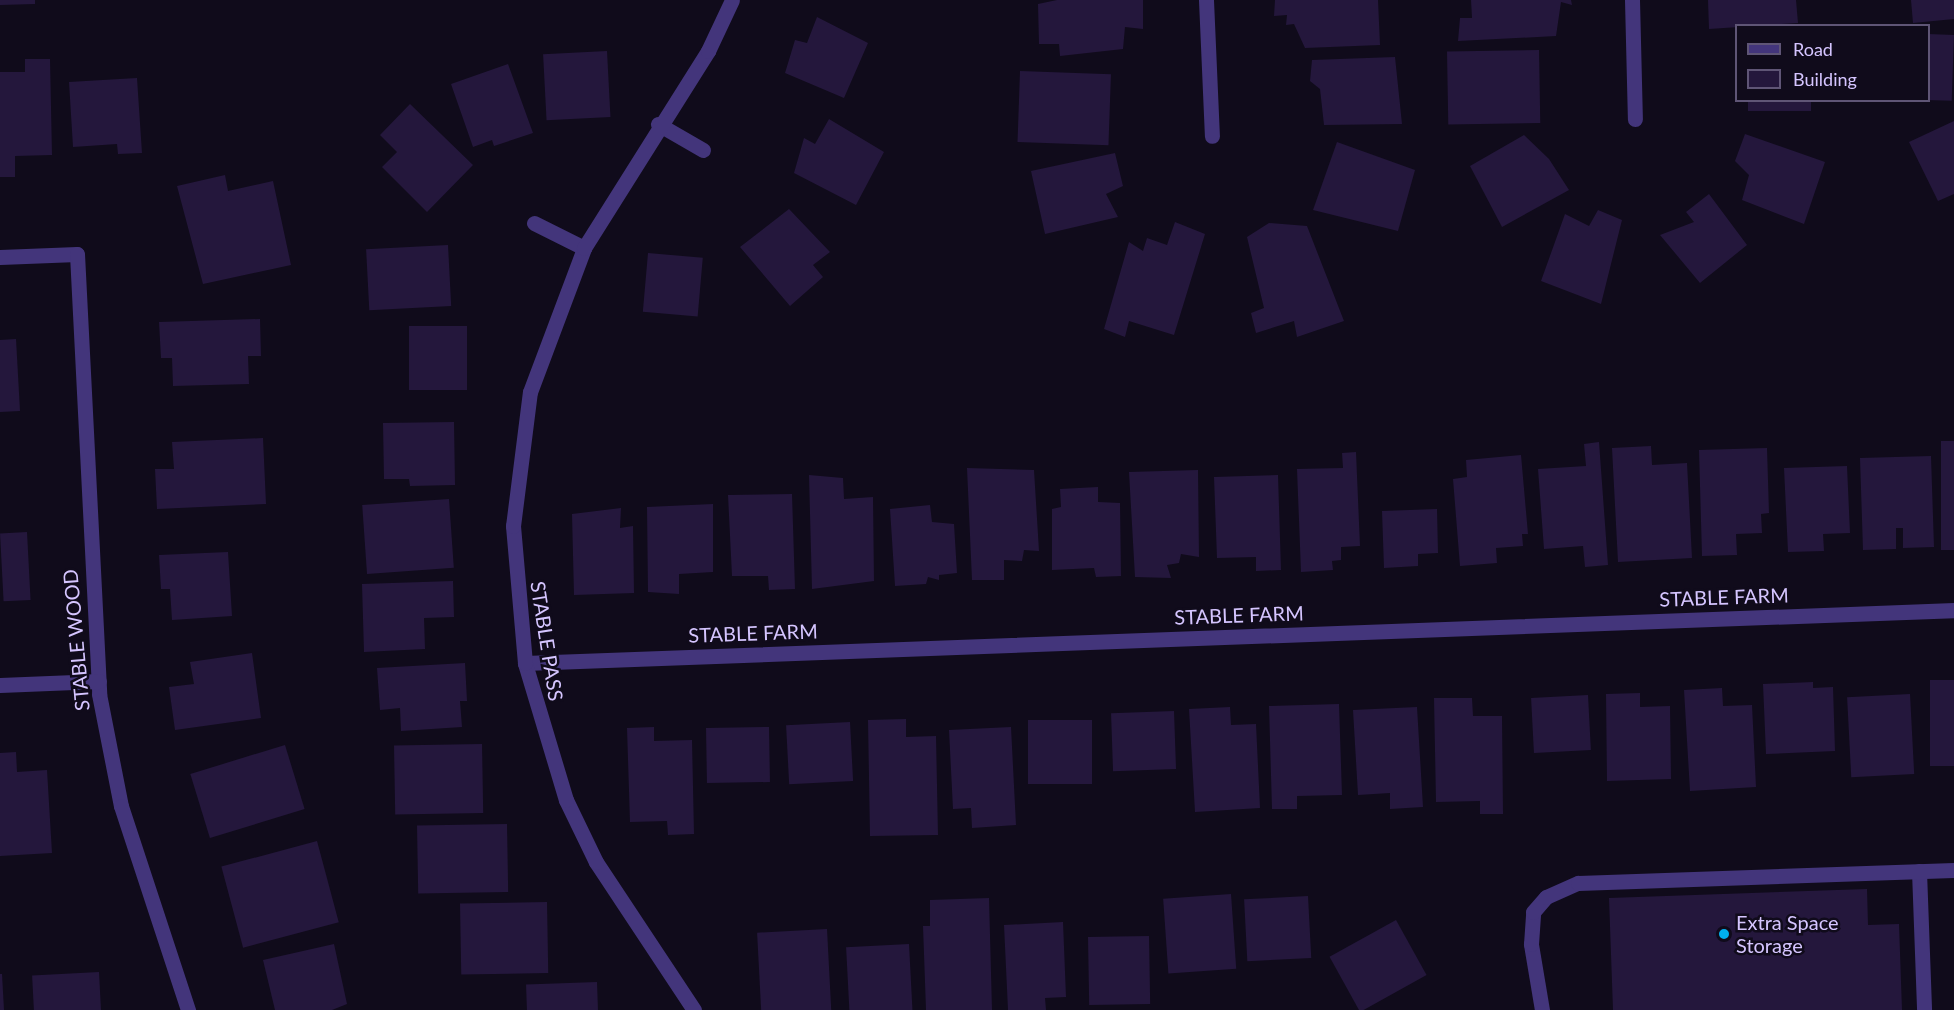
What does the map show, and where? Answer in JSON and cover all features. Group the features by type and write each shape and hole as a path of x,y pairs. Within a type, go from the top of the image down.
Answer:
{"street":[{"name":"STABLE PASS","path":"694,1010 596,862 542,735 525,663 513,526 518,457 530,392 584,248 658,124 708,51 732,0"},
{"path":"1206,0 1212,136"},
{"path":"1632,0 1635,119"},
{"path":"658,124 703,150"},
{"path":"534,223 584,248"},
{"name":"STABLE WOOD","path":"0,257 77,254 99,681 121,806 188,1010"},
{"name":"STABLE FARM","path":"525,663 1954,610"},
{"path":"0,685 99,681"},
{"path":"1542,1010 1531,944 1533,912 1546,897 1578,883 1954,870"},
{"path":"1919,871 1924,1010"}],"building":[{"path":"0,0 35,0 35,4 0,5"},
{"path":"1057,0 1143,0 1143,29 1125,27 1123,49 1060,56 1059,44 1039,44 1038,4"},
{"path":"1275,0 1378,0 1380,45 1305,48 1294,24 1286,25 1287,15 1274,16"},
{"path":"1471,0 1571,0 1572,5 1561,2 1556,36 1458,41 1460,18 1472,18"},
{"path":"1708,0 1796,0 1798,23 1735,24 1735,27 1709,29"},
{"path":"1911,0 1954,0 1954,19 1913,23"},
{"path":"817,17 868,43 844,98 785,73 795,40 807,43"},
{"path":"1930,34 1954,35 1952,101 1930,100"},
{"path":"1539,50 1540,123 1448,125 1447,52"},
{"path":"607,51 610,117 547,120 543,54"},
{"path":"1395,57 1402,124 1324,125 1320,89 1310,81 1312,60"},
{"path":"25,59 50,59 52,155 15,156 15,177 0,177 0,72 25,72"},
{"path":"508,64 533,133 494,146 492,140 473,147 451,84"},
{"path":"1020,71 1111,74 1108,145 1018,142"},
{"path":"137,78 142,153 118,154 117,144 73,147 69,82"},
{"path":"1748,102 1811,102 1811,111 1748,111"},
{"path":"410,104 473,165 427,212 382,167 397,152 380,135"},
{"path":"829,119 884,152 856,205 794,173 804,138 815,144"},
{"path":"1954,121 1954,194 1938,201 1909,142"},
{"path":"1745,134 1825,162 1804,224 1742,200 1749,175 1735,161"},
{"path":"1524,135 1549,159 1569,190 1502,227 1470,166"},
{"path":"1337,142 1415,170 1398,231 1313,210"},
{"path":"1115,153 1123,186 1106,194 1118,217 1045,234 1031,171"},
{"path":"225,175 228,191 273,181 291,265 203,284 177,186"},
{"path":"1709,194 1747,245 1700,283 1660,235 1694,222 1686,212"},
{"path":"789,209 830,252 813,265 823,277 790,306 740,247"},
{"path":"1598,210 1622,220 1601,304 1541,281 1565,214 1589,226"},
{"path":"1175,222 1205,234 1174,335 1129,321 1125,337 1104,329 1129,242 1143,251 1147,238 1167,245"},
{"path":"1269,223 1307,226 1344,321 1297,337 1294,321 1256,333 1251,313 1264,308 1247,237"},
{"path":"448,245 451,306 369,310 366,249"},
{"path":"648,253 703,258 698,317 643,312"},
{"path":"260,319 261,356 248,356 249,384 173,386 172,358 161,358 159,322"},
{"path":"409,326 467,326 467,390 409,390"},
{"path":"16,339 20,411 0,412 0,340"},
{"path":"454,422 455,485 410,486 409,479 384,479 383,423"},
{"path":"263,438 266,504 157,509 155,469 174,469 172,442"},
{"path":"1941,441 1954,441 1954,550 1941,550"},
{"path":"1599,442 1608,565 1585,567 1583,546 1544,549 1538,469 1586,466 1584,444"},
{"path":"1651,446 1652,465 1687,463 1692,558 1618,562 1612,448"},
{"path":"1767,448 1769,513 1761,514 1762,533 1736,534 1737,555 1702,556 1699,450"},
{"path":"1356,452 1360,546 1341,547 1341,560 1332,561 1333,570 1301,572 1297,469 1343,468 1342,453"},
{"path":"1521,455 1528,534 1522,534 1523,546 1496,548 1497,563 1460,566 1453,479 1467,477 1466,460"},
{"path":"1931,456 1934,547 1903,548 1903,528 1896,528 1896,549 1863,550 1860,458"},
{"path":"1847,466 1850,533 1823,534 1824,551 1788,552 1784,468"},
{"path":"967,468 1034,470 1039,551 1024,550 1022,561 1004,560 1004,580 972,580"},
{"path":"1198,470 1199,557 1181,554 1179,563 1167,565 1171,578 1135,577 1129,472"},
{"path":"809,475 843,478 844,499 873,497 874,581 812,589"},
{"path":"1278,475 1281,570 1256,571 1256,557 1217,558 1214,477"},
{"path":"1098,487 1098,502 1120,503 1121,576 1096,577 1094,568 1052,570 1052,509 1061,507 1060,489"},
{"path":"792,494 795,589 769,590 768,576 732,576 728,495"},
{"path":"449,499 454,568 367,574 362,505"},
{"path":"713,504 713,572 679,574 679,594 648,592 647,507"},
{"path":"930,505 932,522 954,524 957,573 939,575 939,580 928,577 926,584 895,586 890,509"},
{"path":"621,508 620,528 633,526 634,593 574,595 572,514"},
{"path":"1437,509 1438,553 1418,554 1418,566 1384,568 1382,511"},
{"path":"27,532 31,600 4,601 0,533"},
{"path":"228,552 232,616 172,620 170,589 161,589 159,555"},
{"path":"453,581 454,617 424,618 425,649 364,652 362,584"},
{"path":"252,653 261,718 175,730 169,687 194,684 190,662"},
{"path":"465,663 467,701 460,701 462,727 401,731 400,708 380,710 377,668"},
{"path":"1930,680 1954,680 1954,766 1930,766"},
{"path":"1813,682 1813,688 1833,687 1835,751 1766,754 1763,684"},
{"path":"1722,688 1723,706 1752,705 1756,787 1690,791 1684,690"},
{"path":"1640,693 1640,707 1670,706 1671,779 1607,781 1606,694"},
{"path":"1910,694 1914,774 1851,777 1847,697"},
{"path":"1588,695 1591,750 1534,753 1531,698"},
{"path":"1434,698 1472,698 1473,716 1502,716 1503,814 1480,814 1480,801 1436,802"},
{"path":"1339,704 1342,795 1297,796 1297,809 1272,809 1269,706"},
{"path":"1230,707 1231,725 1256,724 1260,808 1195,812 1189,709"},
{"path":"1417,707 1423,807 1390,809 1390,793 1358,795 1353,710"},
{"path":"1174,711 1176,769 1113,771 1111,713"},
{"path":"906,719 906,737 936,736 938,835 870,836 868,720"},
{"path":"1028,720 1092,720 1092,784 1028,784"},
{"path":"850,722 853,781 789,784 786,725"},
{"path":"654,727 654,741 692,740 694,834 668,835 667,821 630,822 627,728"},
{"path":"769,727 770,782 707,783 706,728"},
{"path":"1011,727 1016,825 972,828 971,808 953,809 949,730"},
{"path":"482,744 483,813 395,815 394,746"},
{"path":"285,745 305,809 210,838 190,774"},
{"path":"16,752 17,772 47,770 52,853 0,856 0,753"},
{"path":"507,824 508,892 418,894 417,826"},
{"path":"317,841 339,922 243,948 221,867"},
{"path":"1867,889 1868,925 1899,924 1902,1010 1613,1010 1609,898"},
{"path":"1231,894 1236,969 1168,974 1163,899"},
{"path":"1308,896 1311,958 1247,961 1244,899"},
{"path":"989,898 992,1010 926,1010 923,926 930,926 930,900"},
{"path":"547,902 548,973 461,975 460,904"},
{"path":"1396,920 1427,975 1364,1010 1359,1010 1330,957"},
{"path":"1063,922 1066,997 1045,998 1046,1010 1008,1010 1004,925"},
{"path":"827,929 831,1010 761,1010 757,933"},
{"path":"1149,936 1150,1004 1089,1005 1088,937"},
{"path":"334,944 347,1004 332,1010 275,1010 263,960"},
{"path":"909,944 912,1010 849,1010 846,947"},
{"path":"99,972 101,1010 34,1010 32,976"},
{"path":"0,974 2,974 4,1010 0,1010"},
{"path":"597,982 598,1010 527,1010 526,984"}],"place":[{"name":"Extra Space Storage","path":"1724,934"}]}
